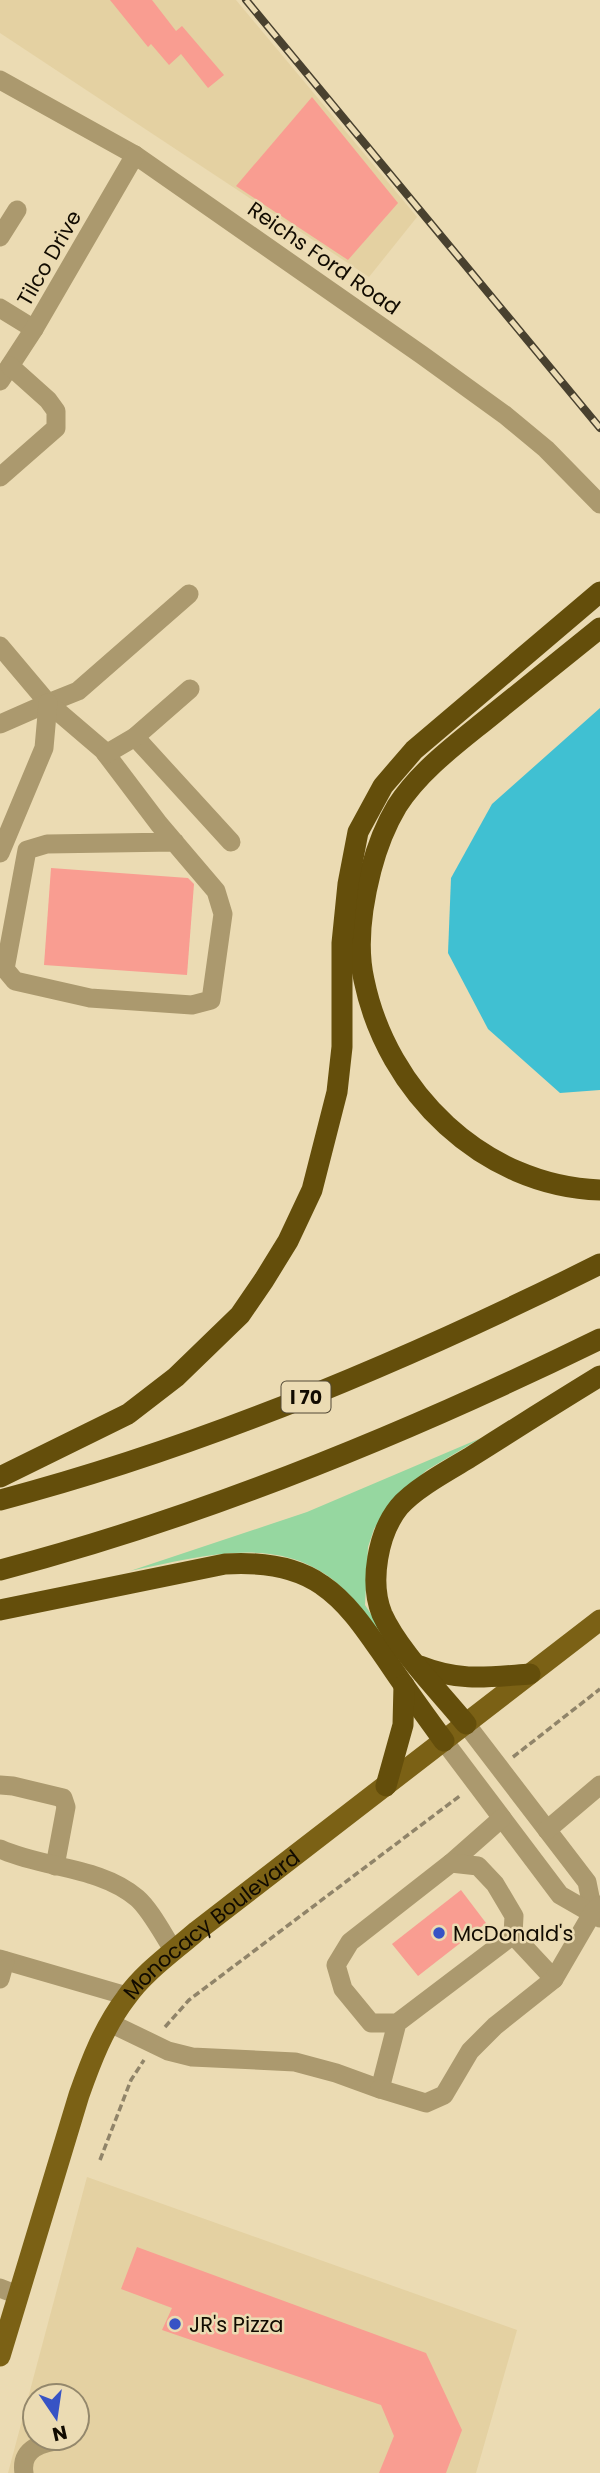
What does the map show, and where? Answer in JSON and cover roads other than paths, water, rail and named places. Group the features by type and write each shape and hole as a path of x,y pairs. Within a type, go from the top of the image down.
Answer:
{"highway":[{"path":"0,1477 128,1414 176,1377 240,1315 264,1280 288,1241 312,1191 337,1092 342,1047 342,943 348,884 358,832 383,786 414,750 600,592"},
{"path":"600,628 454,746 419,778 398,805 384,830 366,888 360,949 363,980 375,1019 405,1080 421,1101 470,1145 495,1160 534,1178 600,1190"},
{"name":"I 70","path":"0,1500 157,1451 290,1403 527,1301 600,1264"},
{"path":"0,1570 46,1559 179,1516 313,1466 429,1418 600,1339"},
{"path":"466,1724 393,1634 381,1611 376,1582 378,1557 386,1532 400,1507 435,1479 600,1376"},
{"path":"0,1610 225,1564 251,1562 274,1565 321,1584 340,1599 361,1623 444,1741"},
{"path":"418,1665 459,1678 530,1674"},
{"path":"386,1786 403,1725 404,1685"}],"main road":[{"name":"Monocacy Boulevard","path":"0,2356 9,2292 92,2059 127,1996 174,1951 600,1620"}],"street":[{"name":"Reichs Ford Road","path":"0,80 135,155 337,295 505,415 546,449 600,504"},
{"name":"Tilco Drive","path":"5,374 135,155"},
{"path":"0,237 16,210"},
{"path":"0,308 34,329"},
{"path":"0,477 56,428 56,411 48,400 5,374"},
{"path":"0,724 78,691 189,594"},
{"path":"0,646 48,703 106,754 216,891 223,914 211,1000 192,1005 90,998 15,981 5,969 27,850"},
{"path":"106,754 135,737 190,689"},
{"path":"48,703 44,748 4,845 27,850 47,844 175,842"},
{"path":"135,737 230,842"},
{"path":"466,1724 587,1882 598,1911"},
{"path":"444,1741 560,1895 598,1911"},
{"path":"0,1785 64,1798 66,1807 55,1866"},
{"path":"547,1830 600,1785"},
{"path":"397,2023 371,2022 343,1989 336,1965 350,1942 451,1863 502,1818"},
{"path":"0,1849 14,1856 95,1876 118,1886 139,1899 174,1951"},
{"path":"451,1863 478,1866 495,1884 514,1916 513,1935 554,1979"},
{"path":"110,2023 168,2051 192,2057 295,2063 336,2073 426,2103 444,2095 470,2051 495,2026 554,1979 598,1911"},
{"path":"380,2089 397,2023 513,1935"},
{"path":"2,1966 127,1996"},
{"path":"24,2473 23,2463 28,2452"}],"water":[{"path":"600,708 600,1090 560,1093 488,1029 448,953 451,878 492,804"}],"railway":[{"path":"246,0 600,428"}],"place":[{"name":"McDonald's","path":"439,1933"},
{"name":"JR's Pizza","path":"175,2324"}]}
